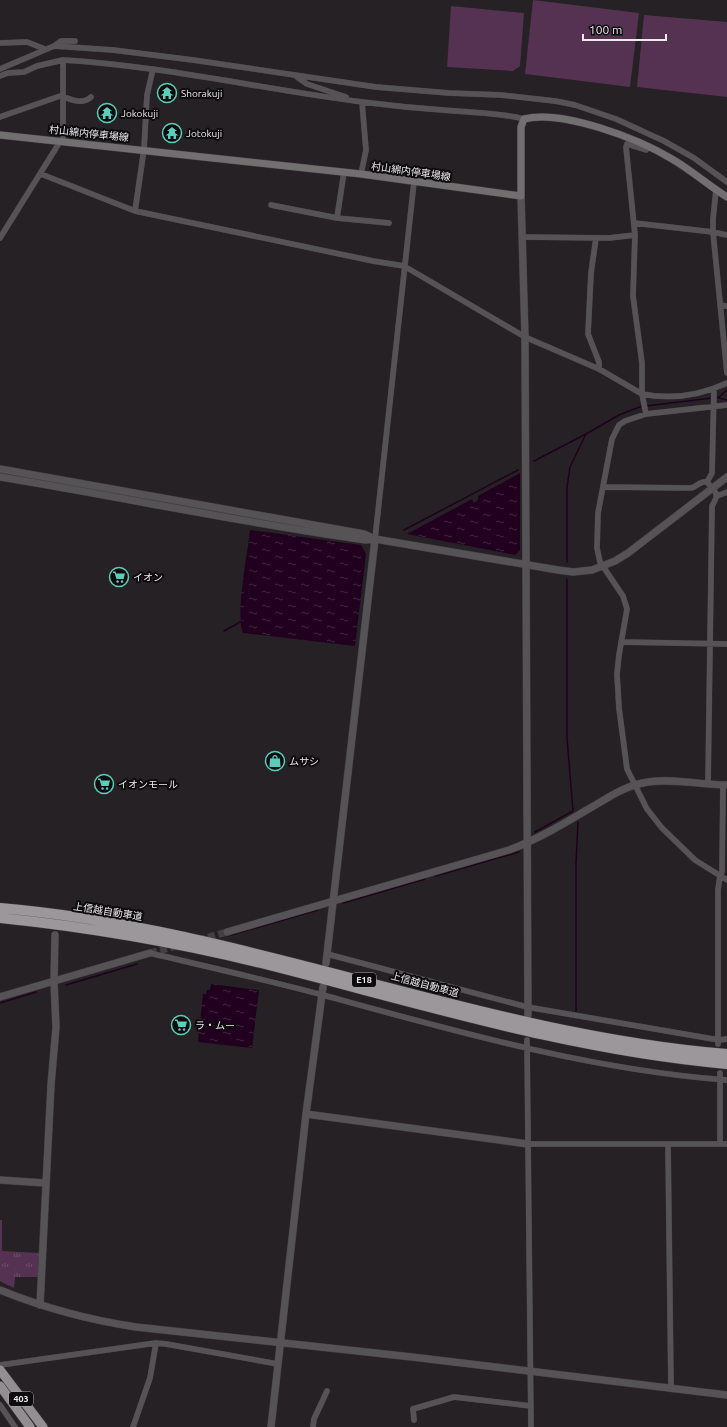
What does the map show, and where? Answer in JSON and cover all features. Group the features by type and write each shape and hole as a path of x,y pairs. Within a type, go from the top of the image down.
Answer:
{"highway":[{"name":"上信越自動車道","path":"0,908 86,919 188,937 276,957 530,1023 632,1042 727,1054"},
{"name":"上信越自動車道","path":"0,918 86,929 180,945 259,963 469,1018 558,1038 651,1055 727,1064"},
{"name":"403","path":"0,1370 43,1427"},
{"name":"403","path":"0,1386 30,1427"}],"main road":[{"path":"521,196 521,127 524,120 555,119 582,124 627,137 649,146 678,163 727,197"},
{"name":"村山綿内停車場線","path":"0,135 62,140 344,172 521,196"}],"street":[{"path":"0,69 54,46 61,41 75,41"},
{"path":"0,43 27,42 45,49"},
{"path":"54,46 166,56 376,87 449,93 501,95 575,105 616,119 664,141 694,158 727,182"},
{"path":"0,238 62,140 63,60"},
{"path":"0,76 8,73 24,72 37,66 63,60 126,64 362,102 436,110 506,114 524,120"},
{"path":"135,211 144,149 147,95 154,69"},
{"path":"293,75 307,84 353,100"},
{"path":"0,117 63,97 72,100 85,101 91,97"},
{"path":"361,174 366,150 362,102"},
{"path":"646,412 642,394 642,363 633,296 635,235 626,147 627,144 646,150 649,146"},
{"path":"337,218 344,172"},
{"path":"41,174 135,211 373,261 404,266 526,337 598,369 642,394 672,397 699,394 714,391 727,383"},
{"path":"326,963 397,350 404,266 414,182"},
{"path":"716,190 713,232 727,373"},
{"path":"521,196 526,337 528,1015"},
{"path":"271,205 337,218 389,223"},
{"path":"634,223 727,235"},
{"path":"522,237 596,238 635,235"},
{"path":"596,238 588,334 599,362 598,369"},
{"path":"720,305 727,306"},
{"path":"707,482 712,473 714,391"},
{"path":"727,404 714,404 646,412 619,425 614,432 597,522 597,548 600,562 625,600 626,613 617,674 619,708 627,768 647,809 662,828 695,860 727,880"},
{"path":"0,469 289,519 364,534 375,538 573,572 603,567 628,553 727,477"},
{"path":"0,478 89,491 286,529 366,540 375,538"},
{"path":"603,487 694,488 702,482 707,482"},
{"path":"707,482 717,496"},
{"path":"708,784 712,506 717,496 727,492"},
{"path":"621,642 727,644"},
{"path":"227,932 527,843 556,828 616,792 648,782 680,781 725,785 722,872 720,876 718,923 719,1042"},
{"path":"40,1305 56,1027 54,982 55,935"},
{"path":"0,997 150,953 322,995 415,1021 528,1048 623,1066 723,1077 720,1144"},
{"path":"327,954 527,1007 719,1042 727,1039"},
{"path":"271,1427 306,1114 322,987"},
{"path":"527,1040 531,1427"},
{"path":"306,1114 528,1144 727,1144"},
{"path":"668,1144 671,1387"},
{"path":"0,1180 46,1183"},
{"path":"0,1290 40,1305 106,1322 671,1387 727,1395"},
{"path":"0,1365 156,1343 278,1364"},
{"path":"133,1427 150,1378 156,1343"},
{"path":"313,1427 314,1419 327,1391"},
{"path":"414,1420 413,1409 449,1398 531,1406"},
{"path":"0,1406 13,1427"}],"green space":[{"path":"533,0 639,13 630,87 525,74"},
{"path":"451,6 524,13 520,66 513,71 447,67"},
{"path":"644,15 727,22 727,97 637,87"},
{"path":"0,1220 2,1220 2,1251 39,1253 38,1277 15,1277 14,1288 0,1281"}],"water":[{"path":"520,473 520,550 515,555 407,534 472,499 474,503 478,500 478,496"},
{"path":"250,530 361,545 366,554 355,646 243,633 240,613"},
{"path":"211,984 259,990 252,1048 198,1042 203,994 206,994 207,990 210,990"}],"waterway":[{"path":"719,397 727,390"},
{"path":"715,397 727,400"},
{"path":"646,406 712,398"},
{"path":"534,461 619,415 642,406"},
{"path":"567,562 567,487 570,467 586,434"},
{"path":"404,530 518,470"},
{"path":"535,832 573,811 567,738 567,579"},
{"path":"224,631 242,621"},
{"path":"576,1012 576,863 578,822"},
{"path":"435,876 519,852"},
{"path":"343,903 425,879"},
{"path":"231,935 318,910"},
{"path":"66,985 137,964"},
{"path":"0,1003 36,992"}],"tunnel":[{"path":"198,940 227,932"},
{"path":"150,953 177,946"}],"place":[{"name":"Shorakuji","path":"167,93"},
{"name":"Jokokuji","path":"107,113"},
{"name":"Jotokuji","path":"172,133"},
{"name":"イオン","path":"119,577"},
{"name":"ムサシ","path":"275,761"},
{"name":"イオンモール","path":"104,784"},
{"name":"ラ・ムー","path":"181,1025"}]}
